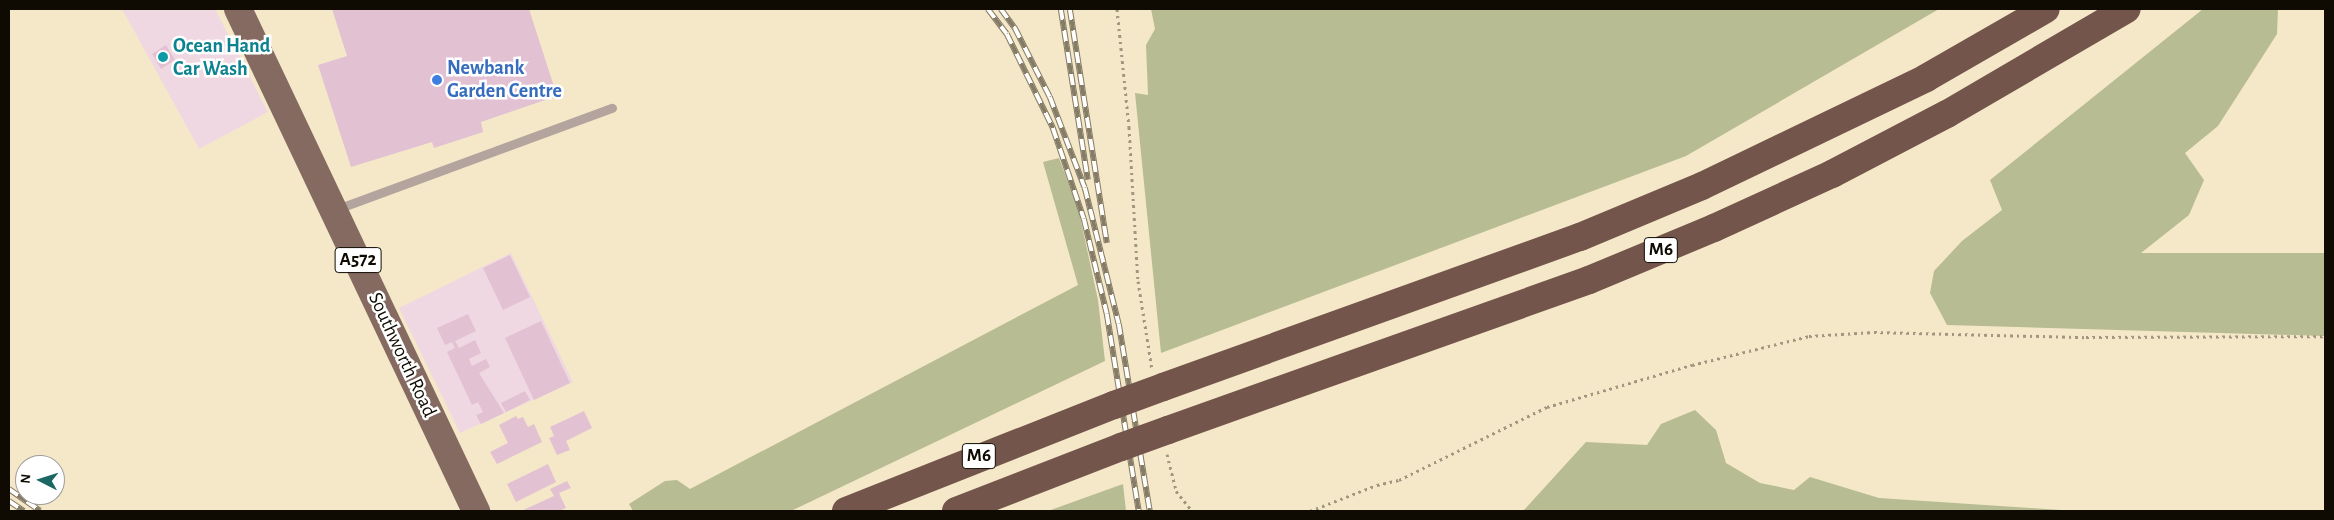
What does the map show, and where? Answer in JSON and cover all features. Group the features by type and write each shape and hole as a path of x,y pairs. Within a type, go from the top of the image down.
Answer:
{"highway":[{"name":"M6","path":"846,511 1114,405 1158,379 1562,244 1702,186 1926,78 2046,9"},
{"name":"M6","path":"956,511 1121,447 1167,439 1589,280 1714,228 1832,174 1948,114 2127,9"}],"main road":[{"name":"Southworth Road","path":"238,9 476,511"}],"lane":[{"path":"334,210 612,108"}],"path":[{"path":"1117,9 1129,127 1138,281 1158,379"},
{"path":"1310,511 1376,485 1399,480 1547,407 1692,364 1809,336 1874,332 2086,337 2325,336"},
{"path":"1167,439 1176,491 1192,511"}],"shaded area":[{"path":"122,9 215,9 268,112 199,149"},
{"path":"511,253 573,382 460,433 399,308"}],"green space":[{"path":"1151,9 1939,9 1686,156 1161,353 1135,93 1148,95 1146,45 1155,29"},
{"path":"2203,9 2278,9 2277,34 2218,126 2185,153 2204,180 2189,215 2141,253 2325,253 2325,336 1947,325 1930,293 1934,271 1962,241 2002,210 1990,180"},
{"path":"1059,158 1079,212 1098,300 1105,361 791,511 633,511 629,504 665,481 677,480 690,489 1078,285 1043,162"},
{"path":"1695,410 1716,430 1726,463 1760,483 1794,490 1810,477 1879,498 2076,511 1523,511 1586,442 1647,445 1661,424"},
{"path":"1123,484 1126,511 1048,511"}],"building":[{"name":"Newbank Garden Centre","path":"332,9 529,9 557,96 481,122 483,132 434,148 432,142 351,167 318,65 347,56"},
{"name":"Ocean Hand Car Wash","path":"166,45 175,60 161,69 152,54"},
{"path":"510,255 530,297 503,310 483,268"},
{"path":"468,314 476,331 455,341 459,348 475,340 481,353 469,359 472,366 486,359 490,367 479,373 504,413 481,424 476,415 483,412 478,402 472,405 447,352 455,348 452,342 445,345 437,328"},
{"path":"541,321 570,383 534,400 505,338"},
{"path":"525,391 530,400 506,412 501,403"},
{"path":"584,411 592,428 566,441 570,450 557,455 549,438 554,436 550,427"},
{"path":"516,416 518,419 523,417 528,427 534,424 542,442 497,464 490,452 508,443 499,425"},
{"path":"548,464 556,482 516,502 507,484"},
{"path":"567,481 571,488 559,493 566,508 559,511 521,511 554,496 550,489"}],"railway":[{"path":"988,9 1007,34 1053,128 1084,219 1107,314 1139,511"},
{"path":"1001,9 1015,28 1050,97 1085,188 1119,324 1150,511"},
{"path":"1061,9 1088,180"},
{"path":"1070,9 1107,243"},
{"path":"9,489 40,511"},
{"path":"9,501 24,511"}],"place":[{"name":"Ocean Hand Car Wash","path":"163,57"},
{"name":"Newbank Garden Centre","path":"437,80"}]}
